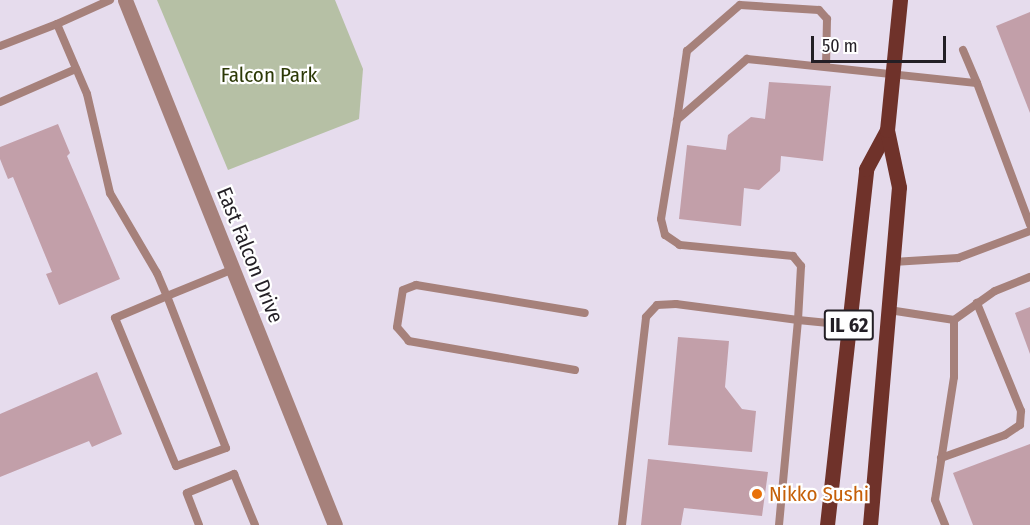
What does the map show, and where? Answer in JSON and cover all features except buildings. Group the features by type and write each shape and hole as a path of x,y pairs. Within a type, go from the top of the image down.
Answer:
{"main road":[{"name":"IL 62","path":"870,525 899,187 886,130 900,0"},
{"name":"IL 62","path":"827,525 866,169 886,130"}],"street":[{"name":"East Falcon Drive","path":"125,0 335,525"}],"lane":[{"path":"0,46 110,0"},
{"path":"779,525 801,266 794,256 680,244 666,235 662,219 687,51 740,5 819,9 827,19 826,66"},
{"path":"57,24 87,94 110,193 167,296 226,448 176,466 115,318 167,296 233,269"},
{"path":"963,50 1030,225"},
{"path":"677,120 747,59 892,72 976,83"},
{"path":"0,102 76,69"},
{"path":"892,262 958,258 1030,231"},
{"path":"888,310 954,320 994,291 1030,277"},
{"path":"575,370 409,341 397,327 403,290 416,285 585,313"},
{"path":"941,458 1005,435 1020,425 1021,411 977,303"},
{"path":"622,525 646,317 657,305 675,304 849,325"},
{"path":"945,525 935,500 954,377 954,320"},
{"path":"199,525 187,493 234,474 255,525"}],"green space":[{"name":"Falcon Park","path":"157,0 335,0 363,69 359,119 228,170"}],"place":[{"name":"Nikko Sushi","path":"757,494"}]}
